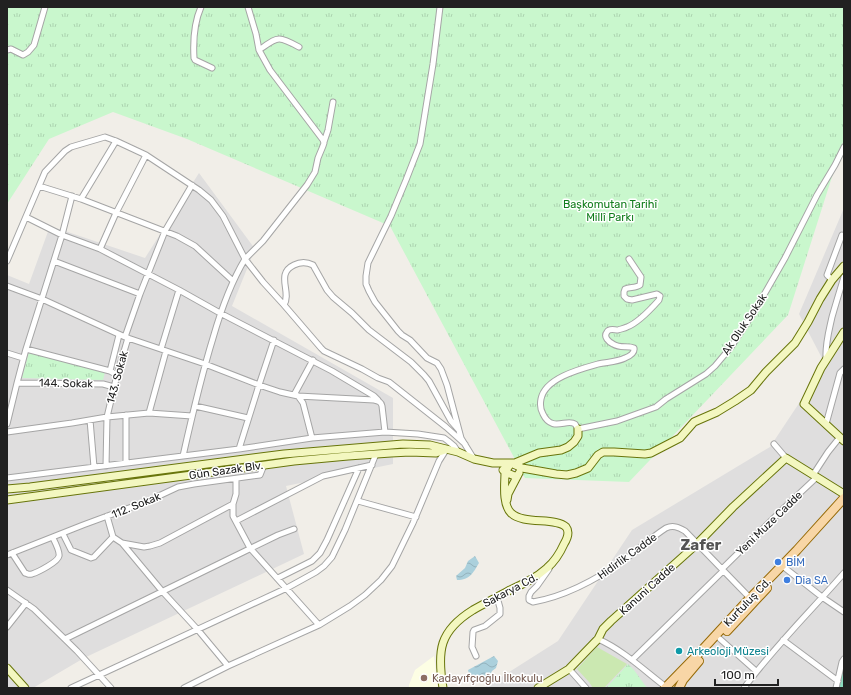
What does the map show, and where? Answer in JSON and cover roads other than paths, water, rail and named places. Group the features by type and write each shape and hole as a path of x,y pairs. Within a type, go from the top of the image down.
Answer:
{"main road":[{"path":"511,463 522,468 567,475 588,468 598,455 603,452 651,453 680,438 694,422 717,412 751,390 766,372 795,343 832,280 844,266"},
{"path":"843,438 804,404 821,368 844,332"},
{"path":"493,463 515,463 539,453 561,450 574,442 578,436 578,429"},
{"name":"Gün Sazak Blv.","path":"7,489 284,454 403,444 430,445 458,452 474,459 493,463"},
{"name":"Gün Sazak Blv.","path":"7,500 332,457 410,452 436,453 446,450"},
{"path":"506,502 516,477 529,456"},
{"path":"786,458 844,494"},
{"name":"Kanuni Cadde","path":"538,688 569,669 598,639 603,629 611,621 697,544 733,507 786,458"},
{"path":"493,463 505,472 516,477"},
{"path":"506,502 504,495 505,472 511,463"},
{"name":"Kurtuluş Cd.","path":"666,688 750,598 788,560 844,498"},
{"name":"Sakarya Cd.","path":"443,688 440,669 441,646 445,637 457,621 472,610 537,576 556,558 567,539 568,532 566,527 553,522 524,519 516,516 511,513 506,502"},
{"name":"Kurtuluş Cd.","path":"679,688 696,663 844,505"},
{"path":"7,668 25,688"}],"street":[{"path":"7,50 11,49 23,55 28,52 34,45 45,7"},
{"path":"201,7 194,28 194,58 195,60 212,68"},
{"path":"248,7 259,50 270,70 324,143"},
{"path":"440,7 433,64 420,144 391,216 368,263 366,284 375,302 398,331 410,340 427,358 437,364 441,369 457,419 461,438 474,459"},
{"path":"259,50 275,39 282,39 299,47"},
{"path":"183,456 205,364 220,313 233,281 245,259 263,241 307,185 315,172 318,158 328,130 333,102"},
{"path":"7,261 46,172 65,151 71,147 101,138 109,138 146,155 192,185 211,200 223,216 245,259 263,282 324,351 389,382 465,444"},
{"path":"81,199 116,141"},
{"name":"Ak Oluk Sokak","path":"578,429 616,421 656,407 666,398 706,374 715,366 731,347 757,307 844,147"},
{"path":"100,249 116,213 146,155"},
{"name":"143. Sokak","path":"106,466 107,417 117,375 140,294 164,231 192,185"},
{"path":"39,186 81,199 178,236 195,246 233,281"},
{"path":"7,424 23,358 62,235 72,196"},
{"path":"26,217 62,235 100,249 180,290 220,313 313,360 374,396 382,406 385,432"},
{"path":"832,280 827,274 842,236"},
{"path":"578,429 576,424 573,423 558,424 551,423 547,420 541,410 540,405 542,396 545,389 560,378 585,368 625,358 635,350 631,346 620,347 609,342 606,333 610,329 619,330 632,325 659,300 660,296 657,294 627,300 624,296 625,289 640,285 641,277 629,259"},
{"path":"54,261 140,294"},
{"path":"284,305 286,300 286,272 298,263 309,263 313,265 333,297 370,330 411,362 424,375 429,381 451,421 458,429"},
{"path":"826,360 825,349 827,337 844,277"},
{"path":"7,286 42,299 119,335 205,364 259,385 296,396 378,401"},
{"path":"149,414 180,290"},
{"path":"110,372 119,335"},
{"path":"239,449 274,340"},
{"path":"26,349 117,375"},
{"path":"7,353 23,358"},
{"path":"296,396 313,360"},
{"path":"826,424 840,373 844,369"},
{"name":"144. Sokak","path":"17,383 103,384 114,387"},
{"path":"296,396 303,404 312,438"},
{"path":"195,406 248,418"},
{"path":"7,432 126,415 149,414 192,416"},
{"path":"126,415 126,463"},
{"path":"90,420 94,467"},
{"path":"7,478 239,449 312,438 385,432 418,434 444,438 454,446 458,452"},
{"name":"Yeni Muze Cadde","path":"632,660 815,476 828,452 843,438"},
{"path":"774,444 786,458"},
{"path":"184,688 228,666 319,625 365,595 381,580 392,566 416,517 439,460 446,450"},
{"path":"71,688 287,588 324,566 332,557 346,530 376,454"},
{"name":"112. Sokak","path":"10,554 148,501 178,487 260,475 264,465"},
{"path":"236,521 323,476 372,465"},
{"path":"278,578 312,561 320,553 359,468"},
{"path":"236,479 236,494 233,504 234,516 250,548 319,625"},
{"path":"358,501 416,517"},
{"path":"107,516 113,538 122,543 144,547 160,543 233,504"},
{"name":"Hidirlik Cadde","path":"556,558 537,586 531,592 529,596 530,601 533,602 558,597 586,584 627,558 666,528 671,526 677,527 685,531 750,598"},
{"path":"64,639 250,548 294,529"},
{"path":"63,534 71,550 91,558 94,557 113,538"},
{"path":"10,554 25,573 33,573 49,566 58,558 59,554 53,538"},
{"path":"122,543 228,666"},
{"path":"785,568 844,612"},
{"path":"744,688 756,671 844,573"},
{"path":"7,590 34,609 111,688"},
{"path":"476,656 472,647 473,632 474,630 485,626 500,614 497,597"},
{"path":"7,627 26,603"},
{"path":"598,639 632,660 666,688"},
{"path":"720,639 756,671"},
{"path":"783,640 838,681"},
{"path":"836,688 844,659"},
{"path":"569,669 586,688"}],"water":[{"path":"475,556 479,563 473,573 465,579 457,580 456,576 465,568 468,561"},
{"path":"494,656 498,661 496,668 490,675 471,682 468,670"}],"place":[{"name":"BİM","path":"778,562"},
{"name":"Dia SA","path":"787,580"},
{"name":"Arkeoloji Müzesi","path":"679,651"},
{"name":"Kadayıfçıoğlu İlkokulu","path":"424,678"}],"district":[{"name":"Zafer","path":"701,545"}],"park label":[{"name":"Başkomutan Tarihî Millî Parkı","path":"610,210"}]}
